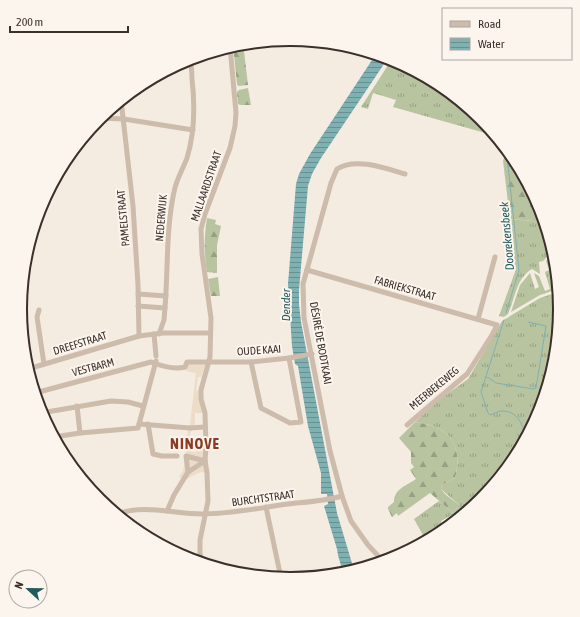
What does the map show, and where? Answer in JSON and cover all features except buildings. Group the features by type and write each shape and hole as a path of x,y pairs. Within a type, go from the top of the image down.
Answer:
{"street":[{"name":"MALLAARDSTRAAT","path":"201,556 200,540 208,501 205,461 206,446 204,410 201,400 201,390 210,357 210,311 202,254 201,230 205,214 230,148 235,126 235,106 231,52"},
{"name":"NEDERWIJK","path":"157,334 164,320 169,225 174,191 187,157 193,130 194,115 191,65"},
{"name":"PAMELSTRAAT","path":"122,107 133,206 138,294 138,336"},
{"path":"109,118 124,119 193,130"},
{"name":"DÉSIRÉ DE BODTKAAI","path":"378,557 351,521 339,497 310,354 304,318 303,284 331,183 337,169 347,164 379,166 405,174"},
{"path":"478,319 495,257"},
{"name":"FABRIEKSTRAAT","path":"307,270 497,325"},
{"path":"138,294 166,296"},
{"path":"138,306 165,308"},
{"path":"39,310 37,317 44,364"},
{"name":"MEERBEKEWEG","path":"407,425 467,374 497,325"},
{"name":"DREEFSTRAAT","path":"34,367 138,336 157,334 210,333"},
{"path":"139,426 156,360 157,334"},
{"name":"OUDE KAAI","path":"208,361 251,362 310,354"},
{"path":"251,362 260,408 290,423 301,422 289,358"},
{"name":"VESTBARM","path":"41,392 156,360 179,368 185,367 187,362 208,361"},
{"path":"48,412 111,401 128,402 143,406"},
{"path":"77,406 80,433"},
{"path":"60,436 148,424 190,428 205,427"},
{"path":"148,424 153,454 162,456 177,456"},
{"path":"188,472 186,456 205,461"},
{"path":"167,511 174,495 188,472 205,461"},
{"name":"BURCHTSTRAAT","path":"125,513 139,510 167,511 187,514 226,513 339,497"},
{"path":"266,507 280,571"}],"green space":[{"path":"244,50 248,85 238,86 234,52"},
{"path":"388,65 422,81 436,90 463,111 486,133 393,107 396,100 373,93 368,109 361,107"},
{"path":"248,88 251,105 238,104 237,92"},
{"path":"505,156 526,192 538,221 510,219 503,161"},
{"path":"207,218 216,220 215,224 221,226 217,245 217,273 207,272 205,258 205,232"},
{"path":"510,219 538,221 548,256 543,261 539,262 540,274 532,269 522,278 508,314 504,317 499,316 515,272"},
{"path":"548,258 552,291 540,295 511,312 520,285 530,273 535,289 539,287 534,273 539,276 545,291 550,289 545,272 549,270 546,261"},
{"path":"218,277 220,296 211,296 208,279"},
{"path":"552,294 551,343 544,377 526,425 509,455 488,482 453,514 441,521 442,523 423,535 414,519 439,501 453,513 459,505 441,489 442,485 455,478 457,470 457,454 452,441 441,430 431,425 415,422 439,400 468,379 502,321 540,298"},
{"path":"415,422 431,425 441,430 452,441 455,447 457,454 457,470 455,478 442,485 441,489 459,505 453,513 430,493 398,516 397,513 392,517 388,509 388,507 394,502 398,491 416,479 410,470 414,467 411,463 411,452 399,438"}],"shaded area":[{"path":"189,363 205,364 201,377 198,377 196,391 201,390 205,413 195,413 195,430 192,430 190,433 191,452 203,451 207,473 201,472 185,480 179,477 183,471 186,457 188,426 190,425 196,373 186,371"}],"water":[{"path":"373,58 385,63 321,158 312,174 308,186 299,290 301,322 337,513 352,564 341,566 324,506 328,504 327,494 321,494 321,473 308,426 298,366 295,364 292,346 288,284 296,184 299,174 310,154"}],"waterway":[{"name":"Doorekensbeek","path":"506,313 519,270 507,160"},
{"name":"Doorekensbeek","path":"504,320 481,392 490,415 500,411 512,413 521,423 524,430"},
{"path":"486,377 496,383 534,389 536,388 546,326 528,322"}],"district":[{"name":"NINOVE","path":"195,443"}],"water label":[{"name":"Dender","path":"286,305"}]}
